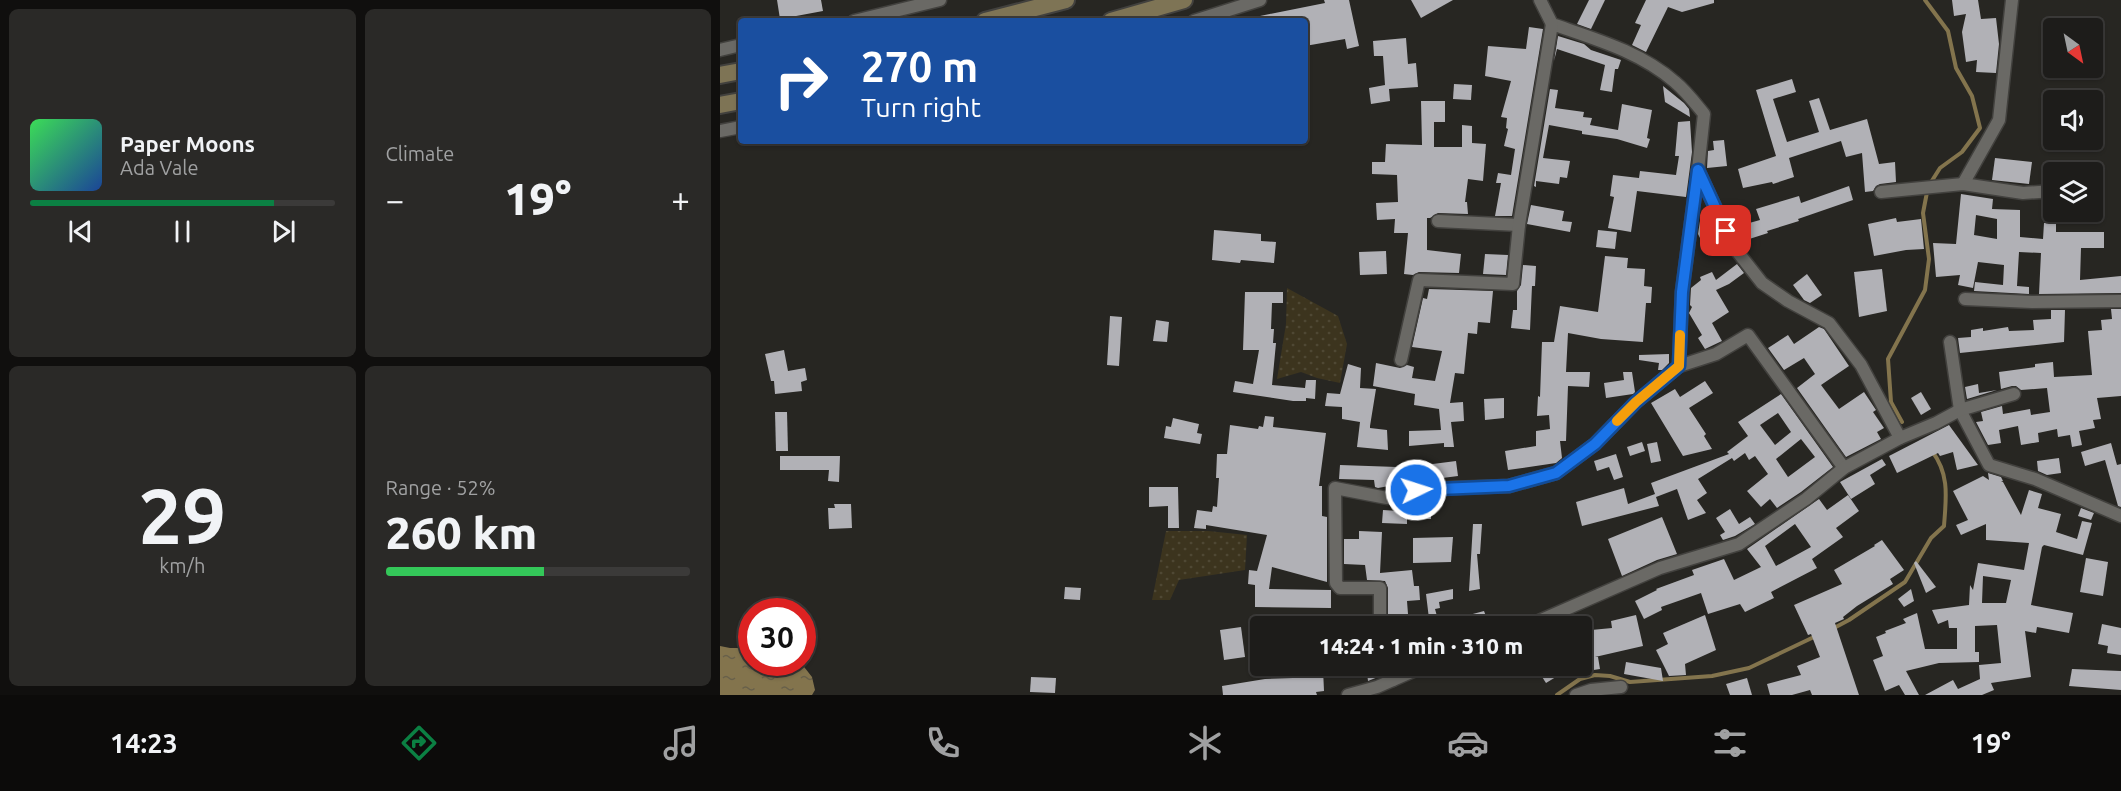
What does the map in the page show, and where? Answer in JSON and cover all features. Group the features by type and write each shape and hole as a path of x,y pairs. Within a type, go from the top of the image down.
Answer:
{"main road":[{"path":"997,18 1066,0"},
{"path":"1121,18 1184,0"},
{"path":"720,75 738,72"},
{"path":"720,105 738,102"}],"street":[{"path":"866,18 940,0"},
{"path":"1203,18 1260,0"},
{"path":"1401,360 1419,280 1513,284 1519,225 1552,24 1540,0"},
{"path":"1963,184 1999,120 2012,0"},
{"path":"1552,24 1600,40 1644,60 1676,83 1704,114 1682,292 1679,366"},
{"path":"720,50 738,46"},
{"path":"720,131 738,128"},
{"path":"1698,170 1733,246 1762,283 1829,323 1861,365 1900,438"},
{"path":"1881,192 1963,184 2023,193 2043,192"},
{"path":"1438,221 1519,225"},
{"path":"1965,299 2043,302 2121,301"},
{"path":"1380,616 1380,588 1340,588 1336,583 1335,488 1387,498 1421,489 1509,486 1556,473 1595,444 1636,402 1679,366 1716,354 1748,335 1844,468"},
{"path":"1950,342 1960,410 1989,465 2035,479 2121,516"},
{"path":"1550,616 1660,568 1739,544 1806,499 1844,468 1960,410 2014,394"},
{"path":"1392,676 1393,680"},
{"path":"1348,695 1377,687 1402,676"},
{"path":"1576,695 1591,690 1621,687"}],"shaded area":[{"path":"1287,288 1338,316 1347,344 1340,383 1301,372 1277,379 1286,324"},
{"path":"1166,531 1208,531 1247,535 1245,570 1179,580 1170,600 1152,600"}],"water":[{"path":"720,646 738,648 738,676 811,676 815,690 812,695 720,695"}],"building":[{"path":"777,0 821,0 823,11 780,18"},
{"path":"1324,0 1349,0 1359,46 1347,49 1345,39 1308,45 1308,18 1260,18 1260,16 1325,3"},
{"path":"1411,0 1453,0 1421,18"},
{"path":"1589,0 1605,0 1591,29 1577,24"},
{"path":"1646,0 1714,0 1714,3 1682,12 1668,7 1646,52 1632,45 1641,25 1635,23"},
{"path":"1952,0 1978,0 1981,19 1996,18 1999,44 1996,73 1976,72 1977,60 1966,62 1962,32 1966,14 1954,16"},
{"path":"1529,27 1543,29 1512,216 1495,216 1501,183 1496,183 1498,173 1511,175 1515,149 1504,146 1508,129 1506,128 1507,118 1501,117 1511,81 1485,76 1488,46 1526,49"},
{"path":"1558,36 1621,60 1618,69 1615,69 1612,92 1600,90 1605,65 1557,49 1554,61"},
{"path":"1406,38 1408,64 1416,63 1418,87 1389,89 1390,101 1371,104 1369,88 1385,85 1383,56 1374,56 1373,41"},
{"path":"1792,79 1796,92 1773,99 1787,142 1819,132 1809,101 1819,98 1830,130 1867,119 1879,164 1895,162 1896,182 1880,184 1873,191 1865,192 1862,153 1846,157 1841,141 1789,158 1794,177 1773,184 1772,182 1743,188 1738,169 1776,156 1756,90"},
{"path":"1454,84 1472,85 1471,100 1453,99"},
{"path":"1663,86 1684,103 1689,109 1690,117 1665,102"},
{"path":"1550,89 1558,90 1555,108 1584,112 1583,117 1592,118 1590,125 1618,130 1622,104 1652,110 1647,138 1650,139 1647,148 1617,139 1582,134 1582,131 1549,125 1543,158 1570,161 1567,178 1560,177 1559,184 1536,181 1536,187 1534,186"},
{"path":"1421,101 1445,101 1445,122 1434,122 1434,147 1462,147 1462,125 1472,126 1472,143 1486,144 1483,181 1468,179 1465,202 1467,202 1468,214 1438,213 1427,218 1427,250 1461,254 1459,273 1404,274 1408,233 1394,233 1395,219 1377,220 1376,203 1398,202 1397,175 1372,174 1372,162 1385,162 1386,144 1422,145"},
{"path":"1690,121 1692,152 1686,197 1637,191 1631,232 1608,228 1614,197 1610,196 1613,175 1639,178 1640,171 1676,175 1679,156 1675,156 1678,122"},
{"path":"1724,140 1727,166 1707,168 1708,151 1714,150 1713,141"},
{"path":"1995,158 2032,162 2029,184 1992,180"},
{"path":"1849,186 1853,200 1740,242 1735,227 1760,220 1756,209 1799,196 1801,203"},
{"path":"1961,194 1993,199 1992,209 2020,210 2020,237 2043,239 2044,223 2056,223 2056,232 2104,232 2104,248 2081,248 2080,280 2121,276 2121,293 2039,294 2041,253 2019,252 2017,286 2029,287 2029,294 1974,291 1975,282 2003,285 2004,265 1978,262 1973,288 1958,285 1960,275 1936,277 1933,243 1956,244","holes":["1976,215 1997,219 1997,239 1974,235"]},
{"path":"1531,205 1564,211 1562,221 1572,222 1570,232 1527,224"},
{"path":"1710,216 1715,227 1707,230 1712,240 1703,244 1698,234 1700,221"},
{"path":"1896,218 1897,222 1921,219 1924,249 1874,256 1868,224"},
{"path":"1214,230 1261,234 1261,241 1276,242 1274,263 1212,260"},
{"path":"1598,230 1617,232 1615,249 1596,247"},
{"path":"1386,251 1387,274 1360,275 1359,252"},
{"path":"1485,254 1508,255 1506,275 1483,274"},
{"path":"1605,256 1628,258 1627,268 1645,269 1644,286 1652,287 1651,303 1646,303 1643,342 1601,339 1568,333 1566,372 1590,372 1589,387 1568,386 1566,441 1560,441 1562,458 1556,463 1508,470 1505,451 1536,446 1536,431 1550,429 1549,415 1537,416 1542,342 1554,342 1560,306 1598,312"},
{"path":"1737,264 1744,273 1716,290 1729,312 1712,323 1722,341 1705,349 1698,338 1702,335 1689,313 1692,307 1690,305 1691,288 1701,280 1700,277 1712,272 1716,280"},
{"path":"1523,265 1536,266 1535,286 1532,286 1530,330 1511,328 1513,310 1517,310 1517,291 1521,285"},
{"path":"1882,269 1887,311 1859,317 1854,272"},
{"path":"1807,274 1822,295 1810,303 1804,300 1793,285"},
{"path":"1429,289 1493,291 1490,323 1478,322 1477,334 1468,333 1464,374 1455,373 1450,403 1463,402 1464,421 1451,422 1454,447 1444,447 1444,443 1409,446 1409,431 1441,430 1439,409 1414,405 1415,394 1373,386 1376,363 1400,368 1407,365 1414,367 1412,378 1435,381 1442,351 1412,347 1423,298 1427,299"},
{"path":"1245,292 1283,292 1283,303 1272,303 1271,329 1274,329 1273,343 1276,343 1272,385 1305,388 1306,380 1316,380 1315,399 1306,398 1306,401 1293,401 1233,392 1235,381 1253,384 1259,350 1243,350"},
{"path":"2111,309 2121,309 2121,396 2097,398 2101,419 2093,420 2095,428 2079,431 2082,445 2072,447 2070,435 2058,437 2057,429 2038,433 2039,442 2021,445 2018,426 1999,430 2001,443 1988,445 1976,422 1983,421 1981,412 2002,406 2003,414 2030,409 2031,415 2050,412 2047,388 2021,390 2012,386 2001,389 1999,372 2053,362 2054,377 2092,375 2088,331 2102,330 2101,320 2112,319"},
{"path":"2051,310 2065,310 2064,342 1960,353 1958,338 1971,337 1971,330 1983,328 1983,331 2008,327 2009,331 2034,330 2033,320 2051,319"},
{"path":"1110,316 1122,317 1119,366 1107,365"},
{"path":"1156,320 1169,322 1167,342 1153,341"},
{"path":"1819,327 1824,329 1849,366 1821,385 1839,409 1864,392 1876,410 1873,412 1884,428 1877,432 1881,439 1846,457 1797,388 1815,374 1804,358 1784,370 1768,348 1788,335 1794,344"},
{"path":"784,350 788,371 805,368 807,380 801,382 802,391 775,394 774,381 771,381 765,354"},
{"path":"1669,354 1669,363 1662,370 1658,370 1659,363 1639,360 1639,355"},
{"path":"1348,364 1361,368 1360,388 1376,389 1370,428 1387,430 1388,450 1357,447 1360,422 1342,419 1342,407 1325,406 1327,393 1340,394"},
{"path":"1623,372 1632,372 1635,392 1606,398 1604,383 1624,380"},
{"path":"1705,381 1713,393 1689,408 1706,434 1704,436 1712,449 1683,456 1651,403 1675,389 1680,397"},
{"path":"1978,384 1979,393 1997,390 1967,399 1965,387"},
{"path":"1921,392 1931,409 1921,415 1911,398"},
{"path":"1781,394 1833,467 1777,508 1770,499 1761,507 1747,491 1768,474 1755,456 1749,460 1745,453 1734,461 1732,458 1698,479 1707,493 1697,500 1706,513 1688,520 1677,489 1656,497 1659,506 1582,526 1576,502 1624,488 1628,504 1655,494 1651,483 1729,454 1727,452 1748,436 1738,422","holes":["1778,413 1791,432 1775,445 1760,425","1801,439 1815,457 1788,477 1776,459"]},
{"path":"1504,398 1504,418 1485,420 1484,399"},
{"path":"775,412 787,412 788,451 776,451"},
{"path":"1265,416 1274,417 1273,427 1326,433 1319,486 1322,486 1322,516 1327,517 1327,582 1272,567 1269,589 1331,590 1331,608 1255,607 1255,585 1248,584 1249,570 1257,571 1267,535 1206,525 1206,529 1194,528 1197,510 1212,512 1213,506 1217,507 1219,478 1216,478 1217,454 1227,454 1230,425 1258,429 1259,426 1263,427"},
{"path":"1173,418 1199,424 1197,433 1202,434 1200,444 1164,438 1166,426 1171,427"},
{"path":"1949,425 1978,465 1957,470 1953,452 1940,456 1938,453 1897,473 1889,456"},
{"path":"1642,442 1645,451 1630,456 1627,447"},
{"path":"1657,442 1661,461 1651,463 1647,444"},
{"path":"2111,443 2117,465 2121,464 2121,507 2118,506 2105,460 2085,466 2081,452"},
{"path":"1616,454 1623,477 1614,480 1609,467 1597,471 1594,461"},
{"path":"780,456 840,456 839,482 828,481 829,470 780,470"},
{"path":"2059,458 2061,473 2047,475 2038,471 2037,461"},
{"path":"1882,459 1886,465 1870,475 1875,484 1851,499 1840,482"},
{"path":"1456,461 1458,476 1400,486 1400,484 1378,488 1375,487 1374,480 1339,479 1340,465 1397,467 1408,478 1408,468 1425,468 1425,465"},
{"path":"1988,473 2001,477 2003,481 2001,481 2021,515 2029,490 2042,494 2038,508 2061,514 2056,532 2077,539 2082,521 2092,523 2083,555 2044,545 2042,547 2031,605 2073,613 2069,633 2037,627 2036,633 2025,631 2031,677 1991,683 1994,690 1982,695 1925,695 1953,680 1958,689 1980,679 1979,665 2001,663 1997,625 1975,626 1975,652 1979,652 1979,662 1939,663 1906,671 1919,695 1905,695 1899,685 1885,691 1873,660 1883,656 1876,637 1906,623 1903,619 1917,613 1925,649 1957,649 1957,628 1949,628 1948,620 1938,624 1932,610 1969,605 1970,585 1973,590 1978,563 2024,570 2029,543 1986,540 1986,524 1961,535 1956,525 1968,520 1953,491 1983,476 1989,480","holes":["1983,576 2011,580 2006,603 1982,603"]},
{"path":"1149,487 1178,487 1179,528 1168,528 1168,506 1149,507"},
{"path":"1848,495 1859,511 1836,528 1843,537 1812,559 1817,568 1771,592 1774,598 1745,612 1740,604 1708,614 1701,593 1661,607 1662,610 1644,619 1635,601 1656,589 1694,575 1692,570 1724,559 1734,580 1761,567 1747,549 1819,499 1827,510","holes":["1795,524 1811,547 1776,566 1765,546"]},
{"path":"1431,497 1431,519 1407,519 1407,524 1382,523 1383,510 1399,511 1399,503"},
{"path":"834,504 851,504 852,528 829,529 828,508 835,508"},
{"path":"2081,508 2094,513 2091,520 2078,516"},
{"path":"1730,509 1739,524 1750,517 1755,524 1723,540 1720,535 1725,532 1716,518"},
{"path":"1662,517 1677,554 1657,560 1622,576 1608,539"},
{"path":"1473,524 1482,524 1480,554 1477,554 1480,589 1469,591"},
{"path":"1359,531 1382,532 1380,573 1412,570 1414,586 1419,586 1420,600 1407,601 1408,616 1388,616 1388,588 1385,581 1367,580 1365,565 1344,564 1344,539 1359,539"},
{"path":"1453,537 1451,562 1413,563 1413,538"},
{"path":"1882,540 1904,570 1890,579 1893,584 1857,606 1843,617 1844,619 1835,623 1859,695 1812,695 1810,690 1792,695 1770,695 1767,684 1801,675 1797,666 1820,657 1811,634 1808,635 1794,605 1842,584 1834,570"},
{"path":"2086,558 2108,562 2103,596 2080,592"},
{"path":"1916,561 1936,587 1926,593 1914,563"},
{"path":"1065,587 1081,588 1080,600 1064,599"},
{"path":"1453,589 1453,599 1439,602 1440,608 1435,609 1437,616 1429,616 1426,594"},
{"path":"1911,589 1914,601 1904,607 1898,599"},
{"path":"1484,611 1486,616 1469,616"},
{"path":"1636,615 1643,646 1595,657 1598,657 1600,669 1592,670 1592,630 1612,628 1611,621"},
{"path":"1705,615 1716,650 1685,664 1686,675 1669,676 1656,650 1668,644 1663,633"},
{"path":"2102,624 2121,628 2121,655 2107,653 2108,646 2098,644"},
{"path":"1241,627 1245,657 1224,660 1220,630"},
{"path":"1626,662 1661,668 1663,681 1624,674"},
{"path":"2072,669 2121,671 2121,690 2069,686"},
{"path":"1293,676 1323,676 1324,691 1316,692 1317,695 1223,695 1222,686 1265,679 1293,678"},
{"path":"1367,676 1380,676 1368,681"},
{"path":"1541,676 1558,676 1546,683"},
{"path":"1031,677 1056,678 1055,693 1030,692"},
{"path":"1747,678 1752,695 1730,695 1726,684"}],"waterway":[{"path":"1902,422 1891,402 1888,359 1925,290 1929,259 1923,213 1928,187 1940,168 1962,152 1980,128 1972,96 1956,68 1948,31 1925,0"},
{"path":"1834,628 1905,582 1931,538 1944,526 1946,487 1942,469 1932,451"},
{"path":"1557,695 1580,679 1595,675 1610,676 1630,682 1712,676 1749,668 1816,636"}],"slow traffic":[{"path":"1617,421 1679,366 1680,335"}],"route":[{"path":"1416,490 1509,486 1556,473 1595,444 1636,402 1679,366 1682,292 1698,170 1726,231"}]}
